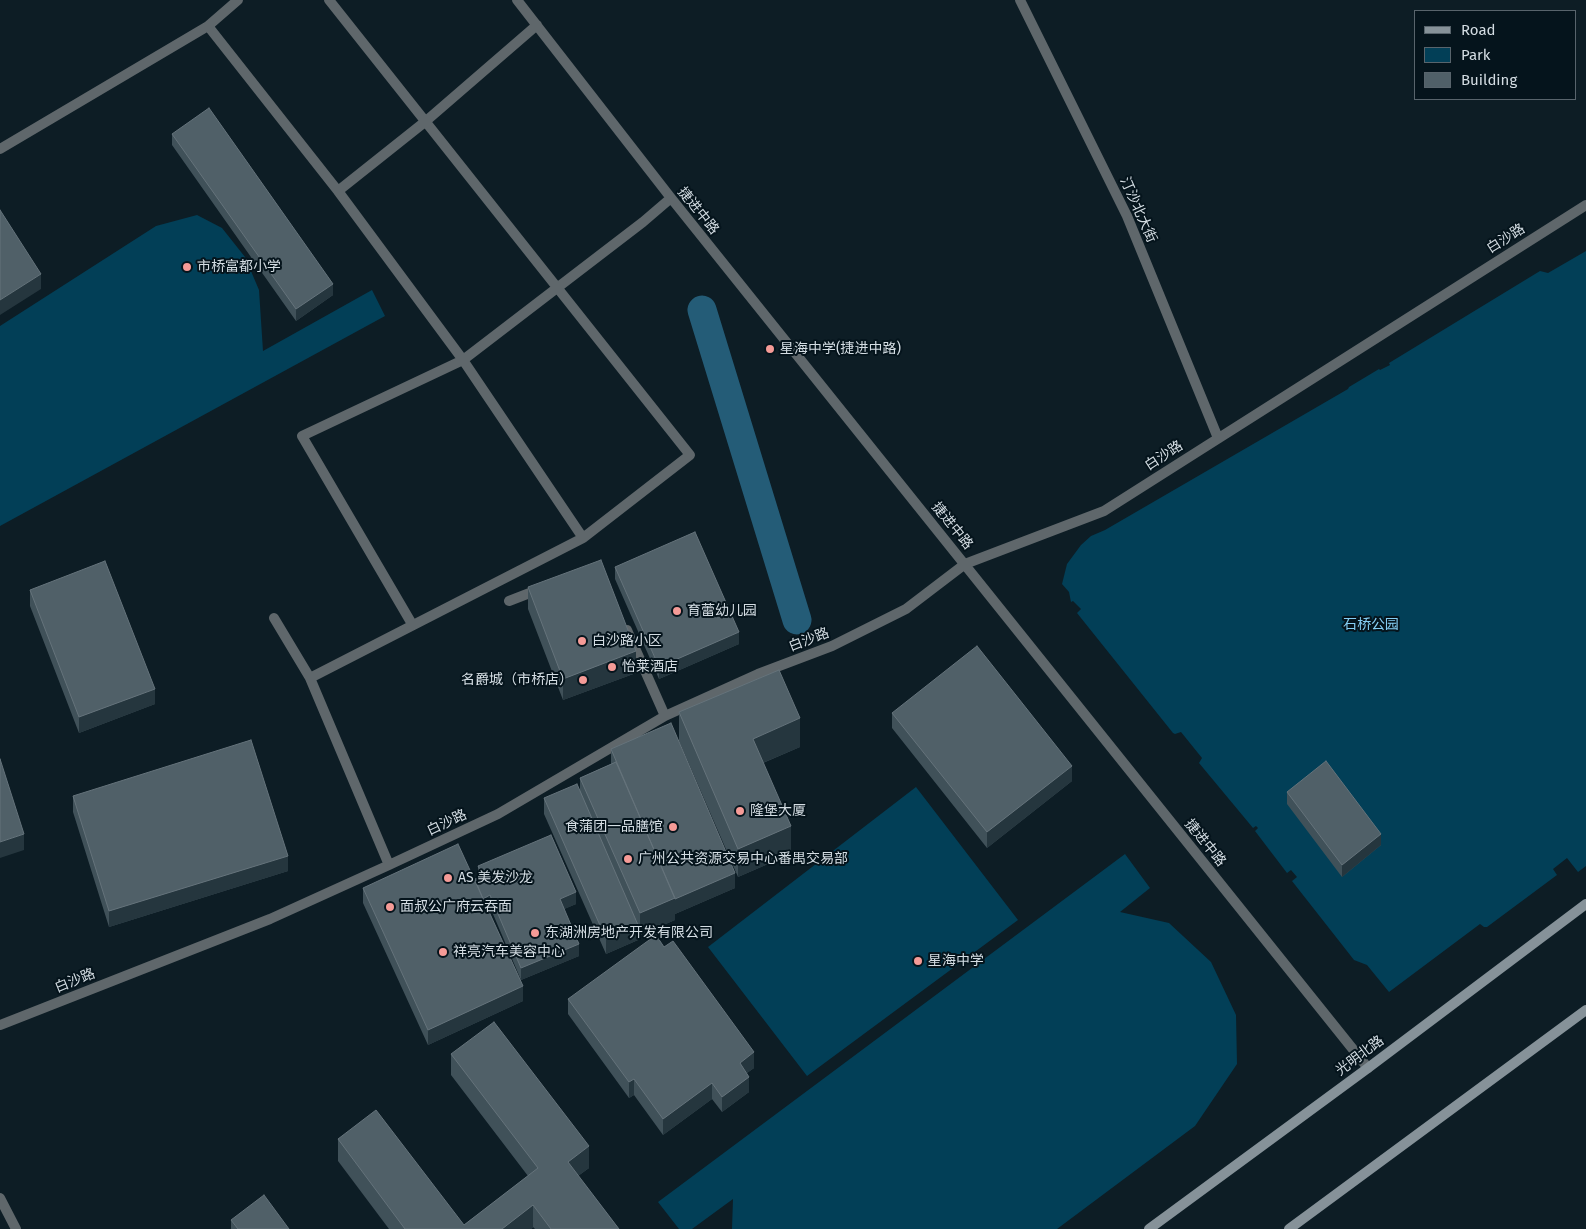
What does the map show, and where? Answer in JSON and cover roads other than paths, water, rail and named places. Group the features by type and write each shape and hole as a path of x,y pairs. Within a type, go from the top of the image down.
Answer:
{"main road":[{"name":"光明北路","path":"1150,1229 1586,904"},
{"path":"1289,1229 1586,1010"}],"street":[{"path":"0,149 208,26 238,0"},
{"path":"310,678 412,624 583,538 690,455 329,0"},
{"name":"捷进中路","path":"517,0 671,198 1368,1068"},
{"name":"汀沙北大街","path":"1020,0 1127,216 1218,438"},
{"path":"208,26 338,191 464,360 583,538"},
{"path":"338,191 426,121 537,26"},
{"path":"412,624 302,436 464,360 643,222 671,198"},
{"name":"白沙路","path":"0,1025 270,919 389,865 498,814 665,716 758,674 832,646 906,609 965,564 1104,511 1586,205"},
{"path":"509,601 545,587"},
{"path":"274,618 310,678 389,865"},
{"path":"622,618 665,716"},
{"path":"0,1198 16,1229"}],"waterway":[{"path":"702,310 797,620"}],"place":[{"name":"市桥富都小学","path":"187,267"},
{"name":"星海中学(捷进中路)","path":"770,349"},
{"name":"育蕾幼儿园","path":"677,611"},
{"name":"白沙路小区","path":"582,641"},
{"name":"怡莱酒店","path":"612,667"},
{"name":"名爵城（市桥店）","path":"583,680"},
{"name":"隆堡大厦","path":"740,811"},
{"name":"食蒲团一品膳馆","path":"673,827"},
{"name":"广州公共资源交易中心番禺交易部","path":"628,859"},
{"name":"AS 美发沙龙","path":"448,878"},
{"name":"面叔公广府云吞面","path":"390,907"},
{"name":"东湖洲房地产开发有限公司","path":"535,933"},
{"name":"祥亮汽车美容中心","path":"443,952"},
{"name":"星海中学","path":"918,961"}],"park label":[{"name":"石桥公园","path":"1371,625"}]}
